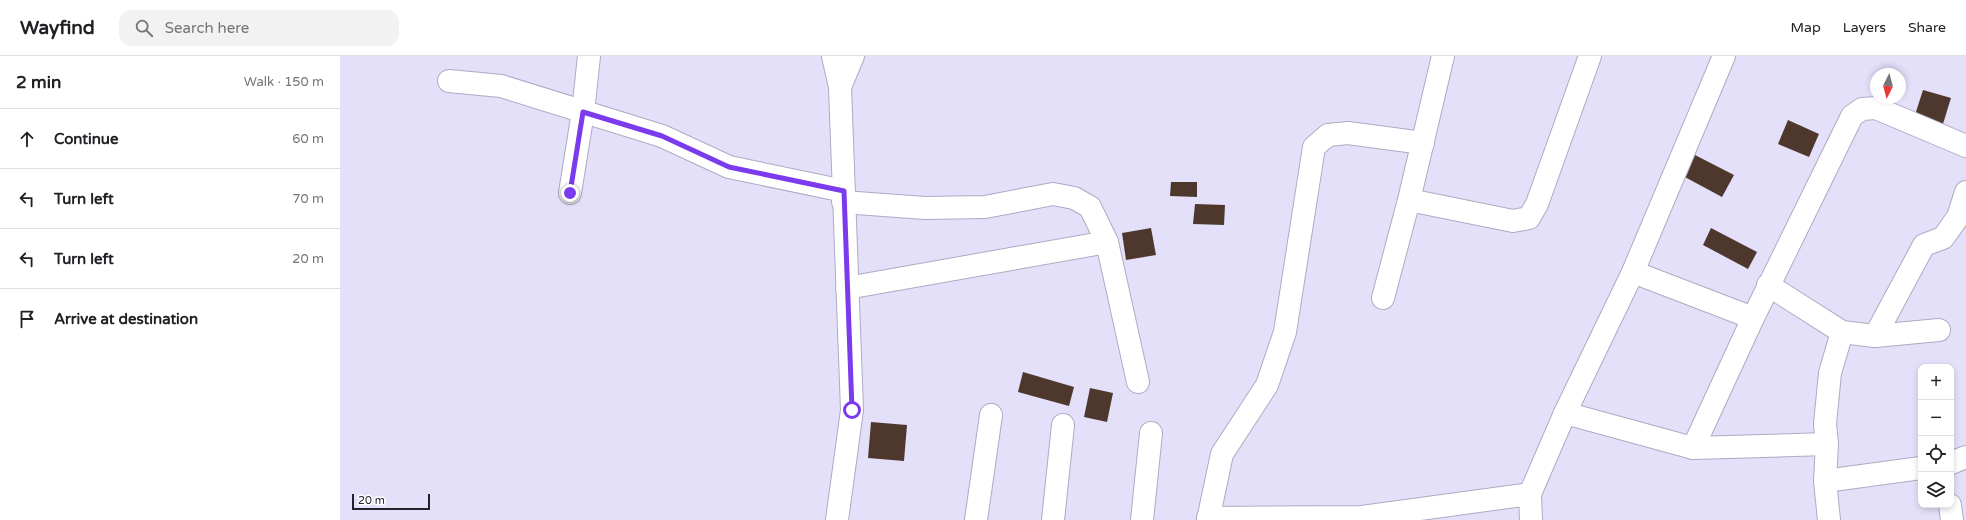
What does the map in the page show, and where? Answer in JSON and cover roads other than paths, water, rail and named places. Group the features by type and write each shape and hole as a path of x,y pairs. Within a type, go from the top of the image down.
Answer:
{"street":[{"path":"570,193 583,112 588,56"},
{"path":"833,56 840,87 852,410 837,520"},
{"path":"840,87 853,56"},
{"path":"1383,298 1409,200 1443,56"},
{"path":"1409,200 1513,221 1529,218 1537,204 1590,56"},
{"path":"1531,520 1530,494 1565,413 1632,272 1724,56"},
{"path":"448,80 501,86 662,136 729,167 843,197 925,208 984,207 1053,194 1074,198 1090,207 1107,242 1138,382"},
{"path":"1693,448 1768,285 1852,116 1862,109 1876,108 1965,142"},
{"path":"1423,143 1348,133 1328,135 1314,147 1286,332 1267,385 1222,454 1208,519 1362,517 1530,494"},
{"path":"1875,336 1910,268 1924,245 1943,238 1958,217 1966,192"},
{"path":"847,288 1107,242"},
{"path":"1632,272 1753,318"},
{"path":"1768,285 1842,332 1875,336 1939,330"},
{"path":"1829,520 1825,481 1827,444 1825,424 1830,373 1842,332"},
{"path":"1565,413 1693,448 1827,444"},
{"path":"976,520 991,415"},
{"path":"1053,520 1063,425"},
{"path":"1142,520 1151,433"},
{"path":"1954,461 1966,457"},
{"path":"1825,481 1918,468"},
{"path":"1950,508 1952,520"}]}
